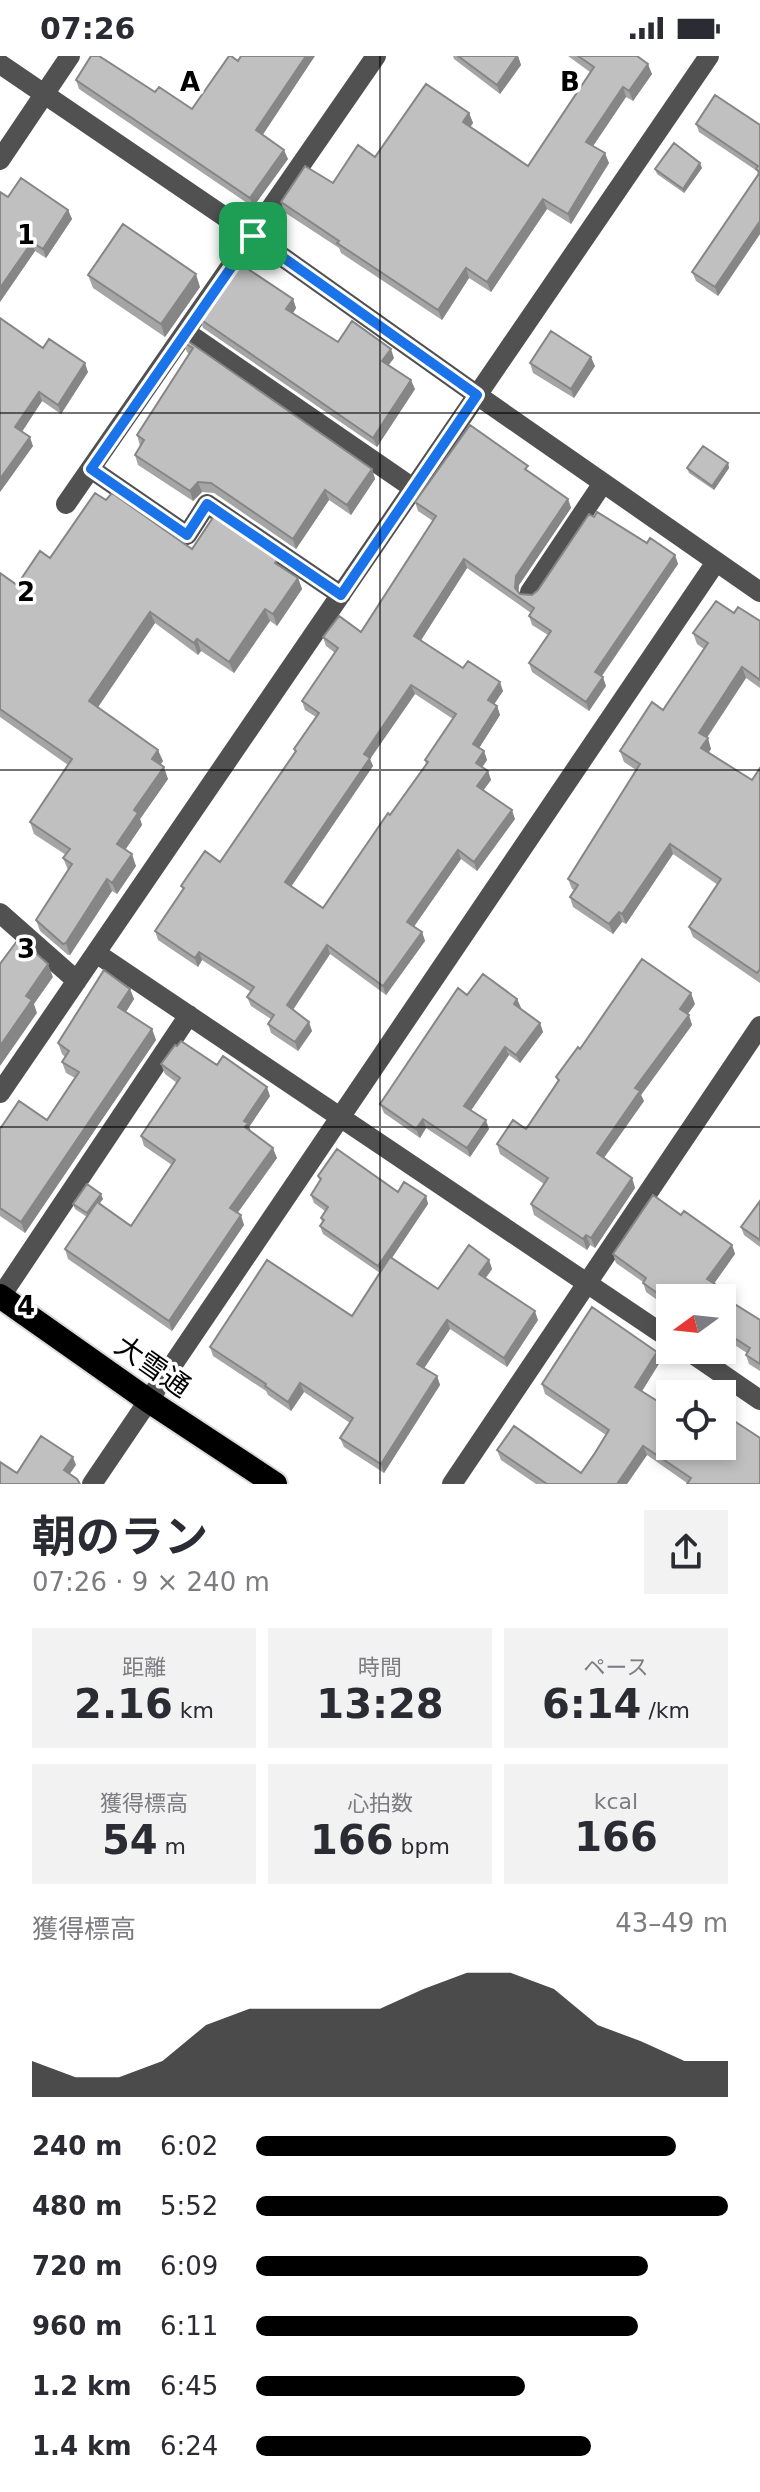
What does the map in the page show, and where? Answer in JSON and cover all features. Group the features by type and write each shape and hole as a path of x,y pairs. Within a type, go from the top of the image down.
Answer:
{"highway":[{"name":"大雪通","path":"0,1296 149,1401 275,1484"}],"street":[{"path":"0,160 70,56"},
{"path":"66,504 376,56"},
{"path":"0,1093 709,56"},
{"path":"0,64 253,236 760,592"},
{"path":"186,332 413,488"},
{"path":"91,469 187,535 207,504 341,595"},
{"path":"530,592 603,483"},
{"path":"92,1484 716,562"},
{"path":"0,913 77,981"},
{"path":"96,953 656,1330"},
{"path":"0,1296 189,1015"},
{"path":"452,1484 760,1026"},
{"path":"707,1364 760,1400"}],"building":[{"path":"91,56 99,56 155,92 159,87 192,109 229,56 238,61 241,56 306,56 256,130 284,150 250,198 76,80"},
{"path":"458,56 517,56 497,85"},
{"path":"578,56 637,56 648,64 629,91 623,87 586,142 605,153 568,214 543,199 487,282 466,268 438,310 281,202 305,166 333,183 358,145 375,157 426,84 469,113 463,122 528,166 594,67"},
{"path":"715,95 760,125 760,172 756,169 758,166 696,124"},
{"path":"674,143 700,163 683,189 655,169"},
{"path":"760,172 760,221 715,287 692,272"},
{"path":"21,178 68,210 43,249 32,242 0,288 0,192 8,197"},
{"path":"123,224 196,274 161,324 88,275"},
{"path":"239,263 293,299 286,309 338,342 352,321 391,349 382,361 411,380 373,438 200,319"},
{"path":"0,318 43,348 49,339 85,363 58,405 39,392 15,427 30,437 0,479"},
{"path":"551,331 591,357 571,389 530,363"},
{"path":"185,339 372,469 347,505 325,490 293,539 211,483 198,482 190,491 135,455 144,440 137,435 193,348 183,342"},
{"path":"470,425 568,499 516,576 515,588 520,594 532,595 538,590 589,514 594,517 597,512 647,543 650,538 675,555 595,672 603,677 586,702 529,663 551,631 529,616 534,608 464,559 414,636 463,668 468,661 500,682 488,700 497,706 473,744 484,751 476,763 488,771 477,786 512,810 474,862 458,850 407,922 422,932 383,986 327,945 287,1005 309,1022 295,1042 268,1024 274,1015 247,997 254,987 199,952 195,958 155,931 205,851 220,862 296,751 294,749 319,713 302,701 338,648 323,637 339,616 361,632 436,516 415,502","holes":["411,685 456,714 425,760 428,762 390,815 388,813 323,908 285,882 370,758 364,754"]},
{"path":"703,446 728,463 712,486 687,468"},
{"path":"95,493 106,500 112,493 192,549 214,516 278,559 275,563 298,578 273,614 265,609 229,662 197,639 194,643 150,612 89,701 158,750 152,759 164,767 134,810 138,813 117,844 132,854 112,883 107,879 63,944 36,920 72,864 63,858 70,849 30,822 72,759 0,709 0,573 17,585 40,551 50,558"},
{"path":"716,601 734,613 738,607 760,621 760,680 742,667 699,733 708,738 701,748 752,780 760,768 760,969 757,973 689,927 721,879 670,844 622,914 619,912 609,924 570,897 578,885 568,879 640,764 620,751 652,702 663,710 708,643 693,633"},
{"path":"21,940 48,964 26,996 32,1000 0,1046 0,964"},
{"path":"642,959 691,993 680,1009 689,1015 635,1088 640,1091 597,1153 632,1178 591,1238 586,1235 583,1239 531,1204 548,1178 497,1144 513,1120 526,1129 559,1080 556,1077 578,1047 580,1049"},
{"path":"104,970 130,989 118,1007 152,1029 21,1222 0,1208 0,1129 19,1101 47,1120 79,1072 62,1062 69,1051 58,1043"},
{"path":"483,974 517,999 514,1004 540,1023 516,1055 505,1047 464,1106 486,1120 467,1148 423,1119 416,1129 380,1104 458,988 467,995"},
{"path":"181,1041 217,1065 223,1056 267,1087 244,1121 248,1123 245,1127 273,1148 230,1208 241,1215 169,1321 65,1249 97,1202 131,1226 175,1160 141,1136 180,1078 161,1064"},
{"path":"337,1149 398,1192 404,1182 426,1196 378,1266 320,1226 328,1207 311,1195 321,1179 318,1176"},
{"path":"87,1184 101,1194 87,1213 73,1204"},
{"path":"653,1195 681,1215 684,1211 732,1245 707,1279 715,1284 656,1284 656,1292 643,1283 646,1278 613,1254"},
{"path":"760,1201 760,1240 741,1227"},
{"path":"469,1245 489,1260 479,1274 535,1311 504,1358 447,1320 417,1364 437,1376 381,1464 340,1438 353,1418 300,1383 288,1402 210,1347 267,1260 352,1316 390,1257 438,1289"},
{"path":"736,1305 760,1320 760,1364 746,1355 750,1348 736,1339"},
{"path":"592,1307 656,1351 635,1387 656,1400 656,1455 643,1446 617,1484 547,1484 497,1450 514,1426 581,1473 609,1430 542,1384"},
{"path":"736,1422 760,1438 760,1484 687,1484 691,1478 664,1460 736,1460"},
{"path":"41,1436 73,1457 64,1470 80,1484 0,1484 0,1462 17,1473"}],"route":[{"path":"253,236 477,395 341,595 207,504 187,535 91,469 253,236"}]}
